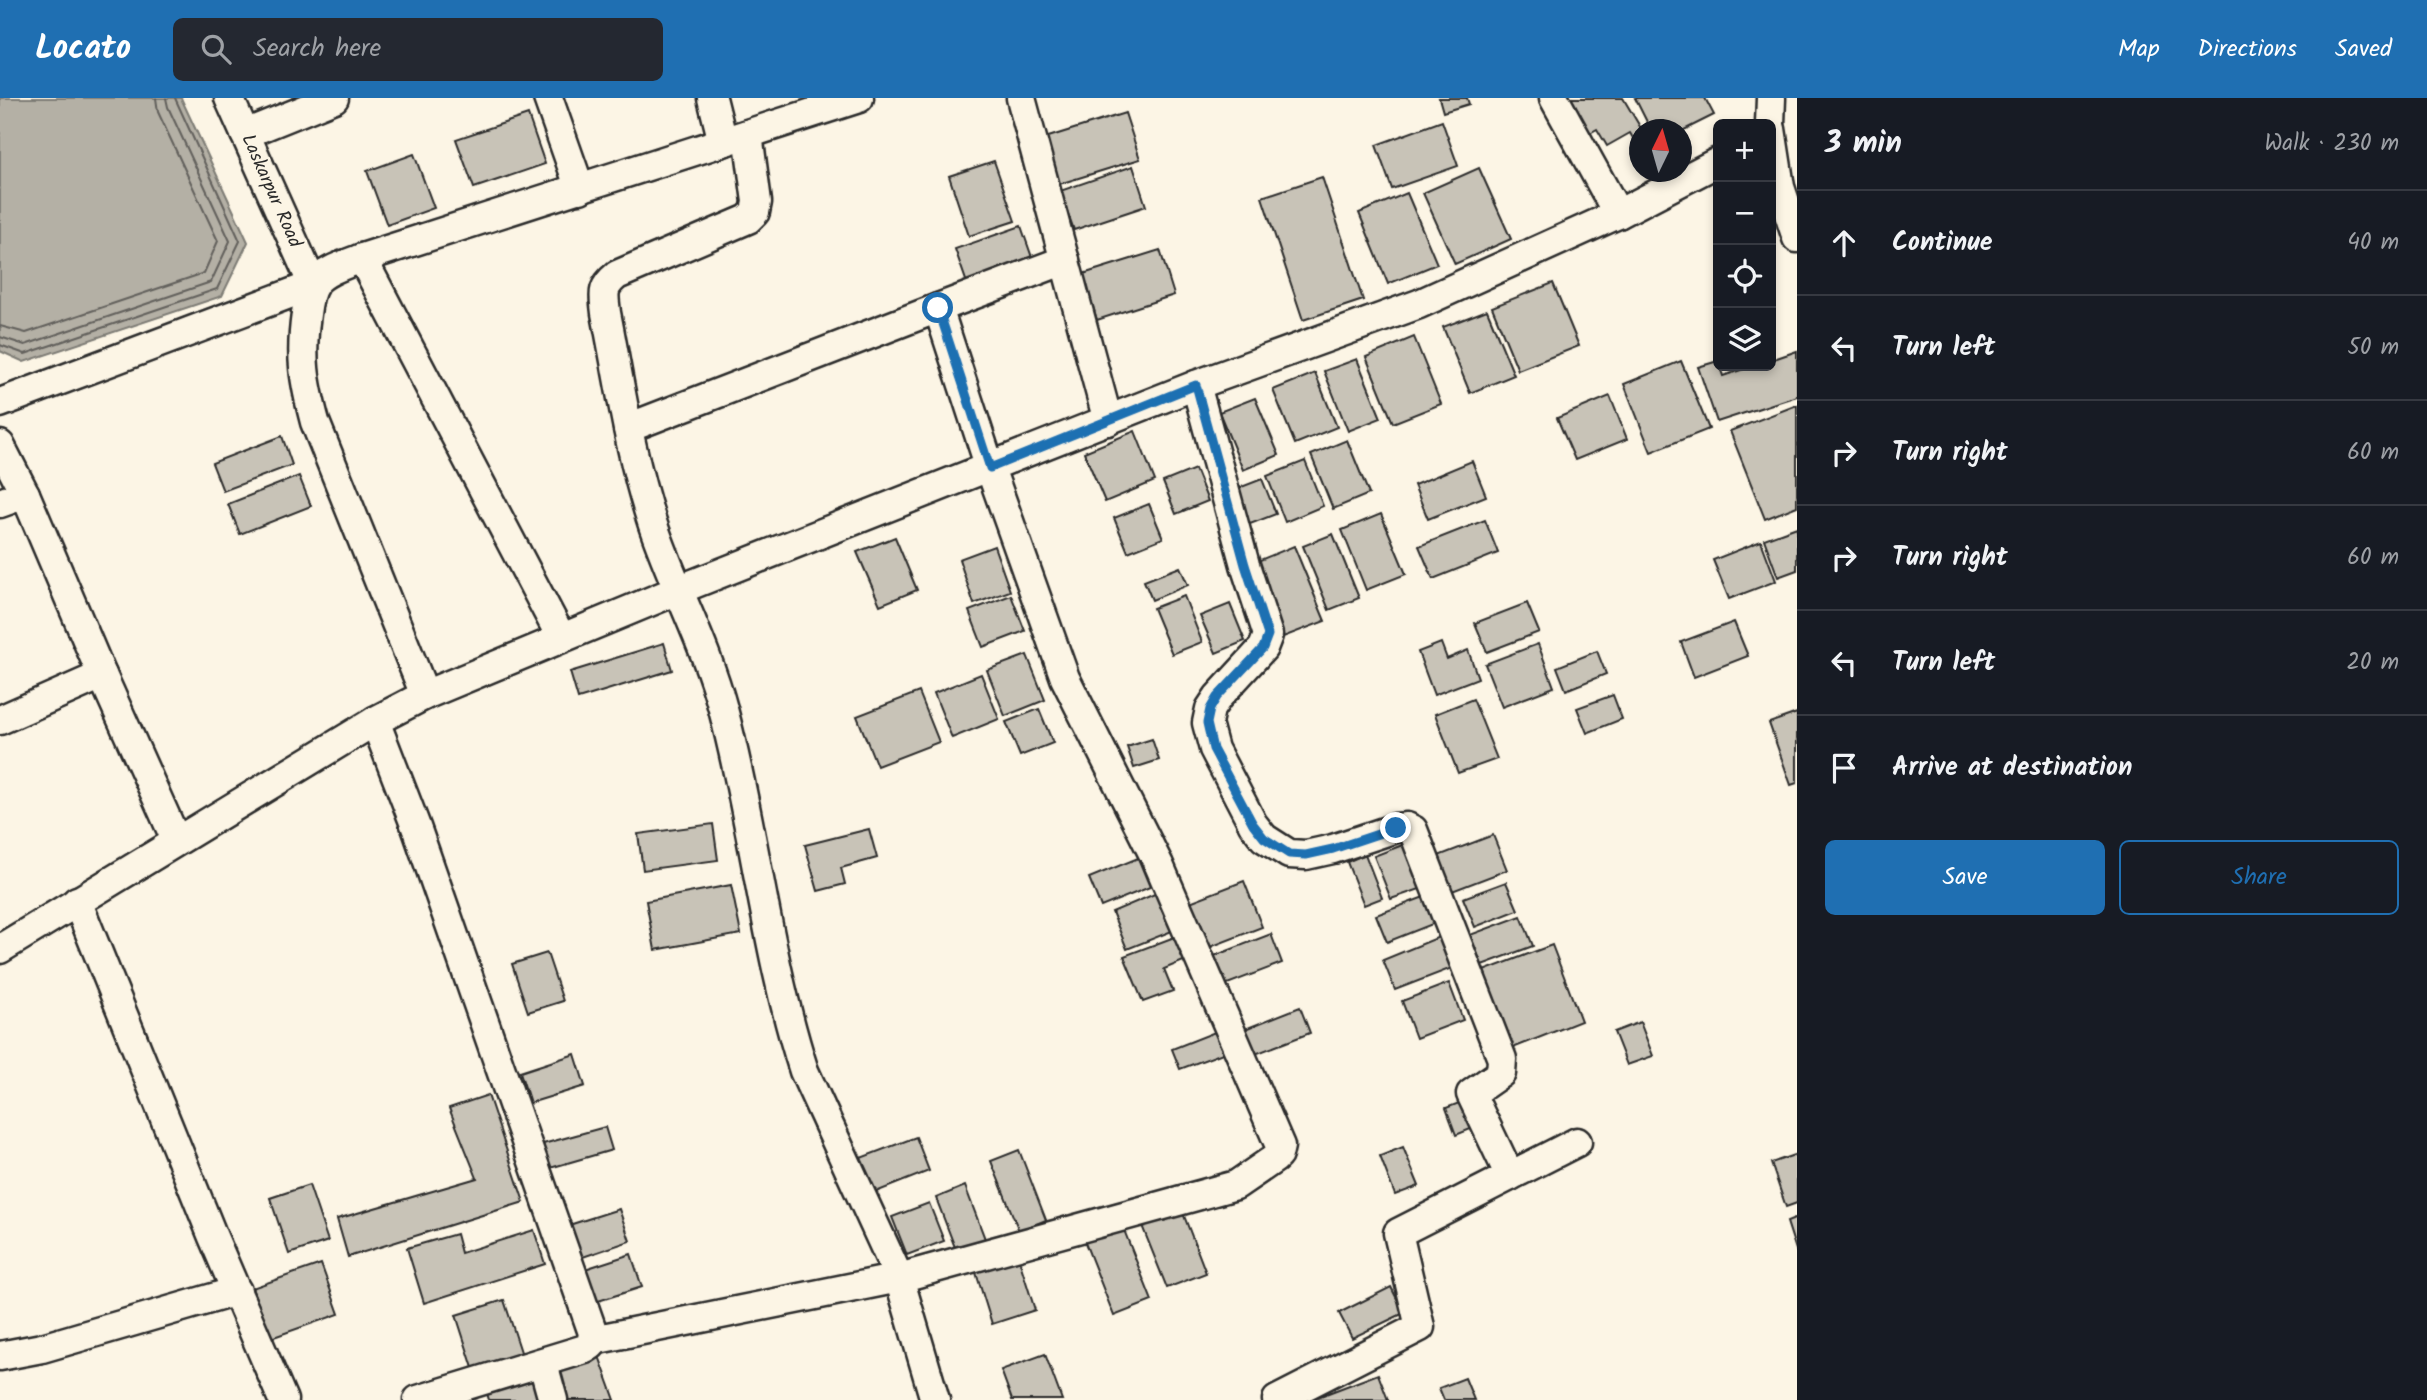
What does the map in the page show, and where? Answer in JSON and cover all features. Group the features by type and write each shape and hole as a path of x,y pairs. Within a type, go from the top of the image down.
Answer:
{"street":[{"name":"Laskarpur Road","path":"229,98 313,285"},
{"path":"245,134 334,98"},
{"path":"548,98 580,188"},
{"path":"712,98 736,138 757,201 755,212 748,219 617,275 607,283 604,294 606,313 628,428 653,524 715,683 733,748 782,996 795,1045 804,1072 899,1278 934,1400"},
{"path":"0,404 313,285 323,275 362,258 859,98"},
{"path":"1021,98 1108,421"},
{"path":"1554,98 1618,214"},
{"path":"1771,98 1771,119"},
{"path":"1776,164 1780,187 1797,238"},
{"path":"0,949 375,721 425,695 561,637 1196,385 1419,304 1618,214 1713,165"},
{"path":"362,258 561,637"},
{"path":"628,428 1065,260"},
{"path":"313,285 308,302 302,356 315,422 425,695"},
{"path":"593,1340 899,1278 1236,1185 1278,1155 1280,1146 1159,865 1065,678 990,468 938,308"},
{"path":"1196,385 1245,565 1268,635 1263,648 1217,697 1210,709 1207,723 1213,749 1253,824 1264,838 1289,854 1306,855 1333,849 1396,828 1407,827 1413,830 1502,1059 1501,1073 1471,1094 1510,1175"},
{"path":"0,445 13,498 102,675 176,840"},
{"path":"0,720 102,675"},
{"path":"375,721 416,827 593,1333 591,1345 585,1349 418,1400"},
{"path":"77,901 284,1400"},
{"path":"1277,1400 1420,1327 1398,1233 1577,1142"},
{"path":"0,1356 42,1348 237,1291"},
{"path":"542,1364 553,1400"}],"water":[{"path":"0,98 181,98 248,242 222,296 24,362 0,351"}],"building":[{"path":"1439,98 1467,98 1469,104 1443,112"},
{"path":"1569,98 1623,98 1635,119 1629,119 1629,134 1607,146 1597,129 1590,133"},
{"path":"1635,98 1705,98 1714,115 1692,126 1692,119 1646,119"},
{"path":"1125,113 1140,159 1056,185 1042,139"},
{"path":"528,115 545,164 474,188 456,139"},
{"path":"1442,121 1458,166 1392,189 1376,145"},
{"path":"414,154 434,208 387,225 367,171"},
{"path":"994,161 1015,221 969,236 949,176"},
{"path":"1133,166 1146,206 1074,230 1060,191"},
{"path":"1479,168 1511,239 1455,264 1423,193"},
{"path":"1322,177 1363,300 1303,320 1262,197"},
{"path":"1407,193 1437,264 1388,284 1359,213"},
{"path":"1021,226 1035,266 969,289 955,249"},
{"path":"1160,250 1174,295 1097,320 1083,274"},
{"path":"1553,283 1579,346 1518,370 1492,307"},
{"path":"1487,310 1514,375 1470,393 1443,327"},
{"path":"1414,337 1441,404 1393,423 1366,357"},
{"path":"1797,351 1797,396 1717,422 1698,367 1713,362 1713,371 1721,371 1723,376 1738,371 1776,371 1776,358"},
{"path":"1357,359 1381,418 1348,431 1324,371"},
{"path":"1681,361 1709,429 1651,452 1624,384"},
{"path":"1315,373 1337,427 1295,444 1273,390"},
{"path":"1610,396 1627,439 1575,460 1557,418"},
{"path":"1255,398 1279,455 1243,470 1219,412"},
{"path":"1797,405 1797,506 1765,519 1730,431"},
{"path":"1135,431 1155,481 1105,502 1084,452"},
{"path":"282,436 292,465 223,491 212,463"},
{"path":"1347,440 1369,494 1333,509 1311,455"},
{"path":"1305,461 1323,506 1285,522 1267,476"},
{"path":"1472,461 1486,496 1428,519 1414,485"},
{"path":"1195,469 1208,501 1176,514 1163,482"},
{"path":"299,476 311,506 240,534 228,504"},
{"path":"1262,479 1276,514 1245,526 1231,491"},
{"path":"1149,504 1163,538 1128,552 1114,518"},
{"path":"1381,514 1406,574 1366,590 1342,530"},
{"path":"1485,520 1498,553 1433,579 1419,546"},
{"path":"1797,527 1797,570 1778,577 1764,539"},
{"path":"1333,534 1359,598 1329,610 1303,546"},
{"path":"895,537 917,590 880,605 857,552"},
{"path":"1761,541 1776,581 1729,599 1713,560"},
{"path":"994,546 1010,591 974,604 959,559"},
{"path":"1294,546 1325,621 1278,639 1248,565"},
{"path":"1180,567 1188,585 1152,600 1144,581"},
{"path":"1011,595 1025,631 983,647 969,611"},
{"path":"1184,596 1202,642 1172,654 1153,608"},
{"path":"1527,603 1539,632 1487,652 1475,623"},
{"path":"1230,604 1245,641 1216,653 1200,616"},
{"path":"1734,622 1748,656 1694,677 1681,642"},
{"path":"664,643 672,670 578,699 570,672"},
{"path":"1441,643 1447,659 1468,650 1478,678 1434,695 1418,652"},
{"path":"1538,644 1554,687 1502,707 1485,664"},
{"path":"1597,651 1606,674 1566,690 1557,667"},
{"path":"1027,655 1045,700 1005,716 987,670"},
{"path":"981,674 999,719 952,738 934,693"},
{"path":"919,692 939,742 877,766 857,716"},
{"path":"1613,695 1622,719 1587,733 1577,708"},
{"path":"1473,699 1497,759 1458,773 1435,714"},
{"path":"1039,709 1053,743 1020,756 1006,722"},
{"path":"1797,713 1797,783 1791,785 1769,723"},
{"path":"1152,739 1159,760 1134,768 1127,747"},
{"path":"713,824 718,860 643,870 638,834"},
{"path":"869,829 877,858 841,868 845,884 818,891 805,845"},
{"path":"1493,835 1507,870 1447,893 1433,858"},
{"path":"1405,844 1423,888 1391,899 1374,856"},
{"path":"1365,854 1382,898 1364,905 1347,862"},
{"path":"1138,858 1150,887 1101,907 1089,878"},
{"path":"1244,881 1262,927 1200,951 1182,905"},
{"path":"1506,882 1518,910 1475,927 1463,898"},
{"path":"731,885 741,934 655,950 646,901"},
{"path":"1157,893 1172,931 1127,949 1112,912"},
{"path":"1424,897 1435,923 1387,942 1376,915"},
{"path":"1521,916 1533,946 1482,965 1470,935"},
{"path":"1271,934 1282,963 1217,988 1206,959"},
{"path":"1177,936 1186,960 1164,969 1173,991 1143,1002 1124,956"},
{"path":"1439,937 1452,968 1395,990 1383,960"},
{"path":"1552,945 1581,1021 1508,1050 1478,973"},
{"path":"547,953 563,1001 528,1012 512,964"},
{"path":"1449,983 1463,1020 1416,1038 1402,1001"},
{"path":"1300,1007 1310,1033 1250,1056 1240,1031"},
{"path":"1640,1022 1653,1056 1627,1065 1614,1032"},
{"path":"1215,1032 1223,1053 1180,1069 1172,1049"},
{"path":"575,1054 585,1086 530,1103 520,1072"},
{"path":"488,1095 524,1202 348,1257 337,1219 477,1178 449,1108"},
{"path":"1467,1100 1478,1126 1456,1135 1446,1108"},
{"path":"605,1127 612,1150 550,1168 543,1144"},
{"path":"916,1137 929,1171 871,1194 858,1159"},
{"path":"1403,1147 1419,1186 1395,1195 1380,1156"},
{"path":"1019,1150 1046,1220 1019,1231 991,1161"},
{"path":"1797,1154 1797,1203 1786,1207 1771,1163"},
{"path":"309,1185 328,1241 289,1254 270,1198"},
{"path":"965,1186 985,1239 956,1250 936,1198"},
{"path":"929,1203 944,1241 907,1255 892,1217"},
{"path":"1181,1208 1206,1273 1167,1288 1141,1223"},
{"path":"619,1209 630,1241 577,1259 566,1226"},
{"path":"1797,1218 1797,1253 1787,1222"},
{"path":"1122,1225 1152,1301 1114,1316 1084,1240"},
{"path":"534,1230 545,1264 424,1303 407,1248 456,1234 461,1253"},
{"path":"1016,1250 1035,1310 992,1324 973,1263"},
{"path":"631,1254 642,1287 592,1303 582,1270"},
{"path":"321,1264 339,1314 271,1338 252,1288"},
{"path":"1391,1287 1404,1313 1352,1338 1339,1313"},
{"path":"504,1300 522,1355 474,1371 456,1315"},
{"path":"1045,1354 1062,1400 1012,1400 1001,1370"},
{"path":"599,1356 615,1400 564,1400 554,1372"},
{"path":"1378,1374 1388,1400 1310,1400"},
{"path":"533,1378 539,1400 489,1400 486,1390"},
{"path":"1465,1378 1474,1400 1444,1400 1439,1388"}],"route":[{"path":"938,308 990,468 1196,385 1245,565 1268,635 1263,648 1217,697 1210,709 1207,723 1213,749 1253,824 1264,838 1289,854 1306,855 1333,849 1396,828"}]}
